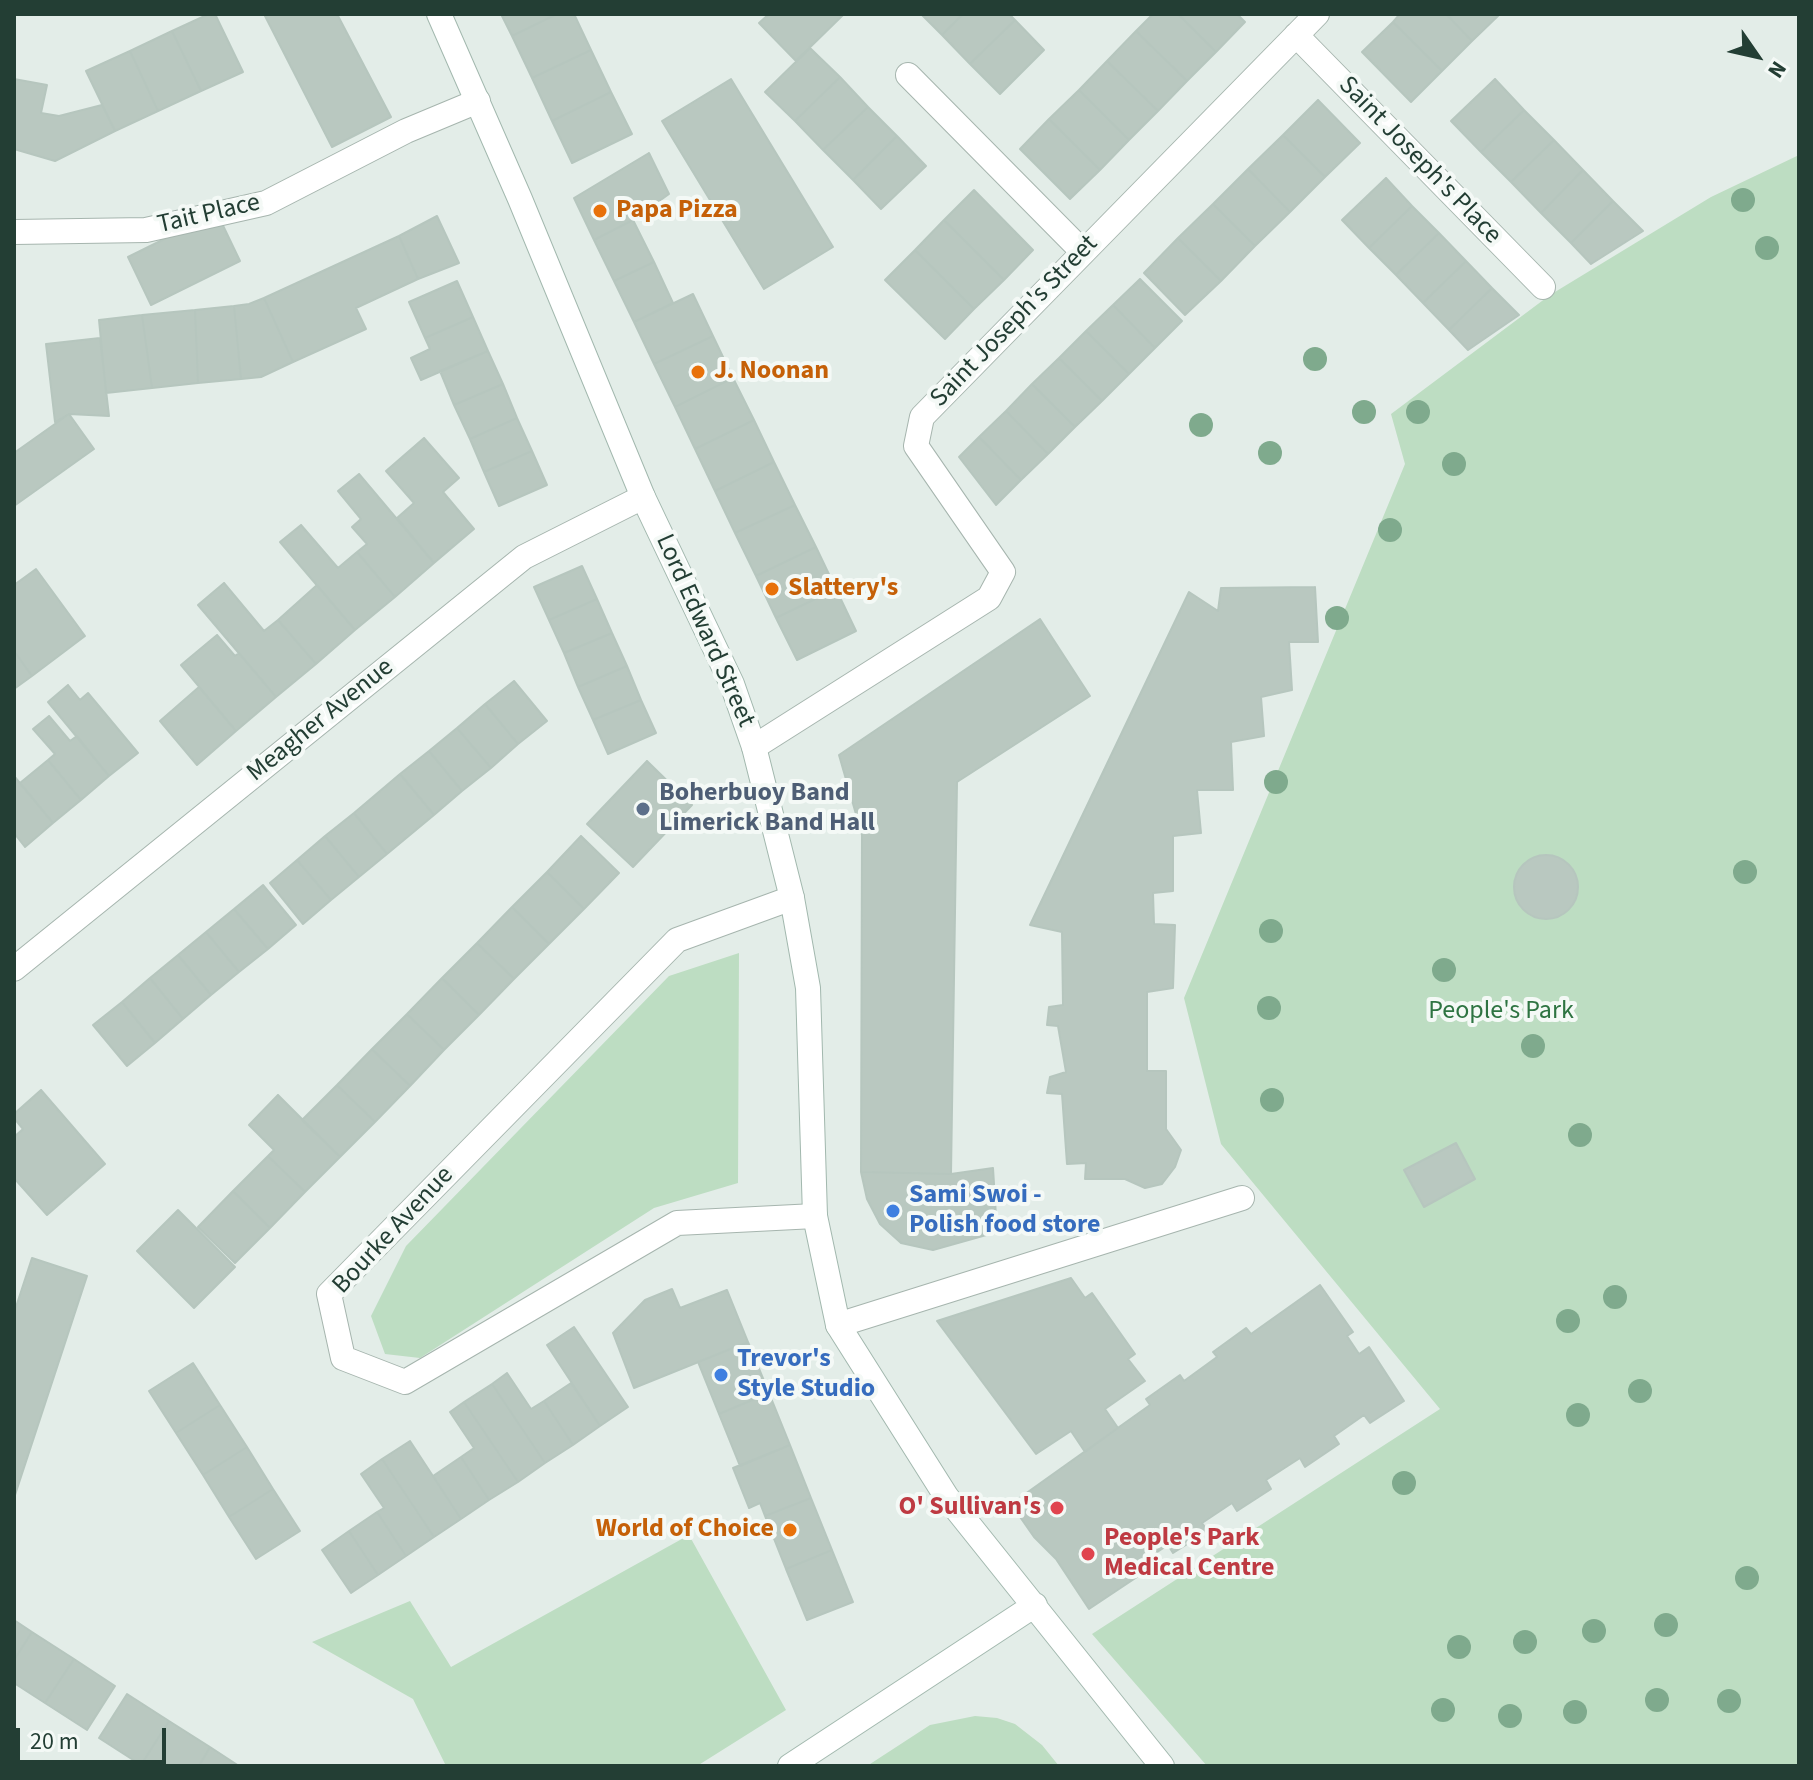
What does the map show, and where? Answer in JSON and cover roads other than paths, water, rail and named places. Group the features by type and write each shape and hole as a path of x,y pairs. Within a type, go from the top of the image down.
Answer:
{"street":[{"name":"Lord Edward Street","path":"439,14 643,497 732,684 754,747 792,898 808,988 815,1216 838,1325 946,1496 1162,1766"},
{"name":"Saint Joseph's Street","path":"754,747 989,598 1003,572 916,446 922,417 1317,14"},
{"name":"Saint Joseph's Place","path":"1296,35 1543,287"},
{"path":"908,75 1083,252"},
{"name":"Tait Place","path":"14,232 146,230 266,203 406,131 478,101"},
{"name":"Meagher Avenue","path":"14,969 524,557 643,497"},
{"name":"Bourke Avenue","path":"792,898 677,940 329,1294 343,1358 405,1382 677,1223 815,1216"},
{"path":"838,1325 1242,1198"},
{"path":"790,1766 1035,1605"}],"place":[{"name":"Papa Pizza","path":"600,211"},
{"name":"J. Noonan","path":"698,372"},
{"name":"Slattery's","path":"772,589"},
{"name":"Boherbuoy Band Limerick Band Hall","path":"643,809"},
{"name":"Sami Swoi - Polish food store","path":"893,1211"},
{"name":"Trevor's Style Studio","path":"721,1375"},
{"name":"O' Sullivan's","path":"1057,1508"},
{"name":"World of Choice","path":"790,1530"},
{"name":"People's Park Medical Centre","path":"1088,1554"}],"park label":[{"name":"People's Park","path":"1501,1012"}]}
